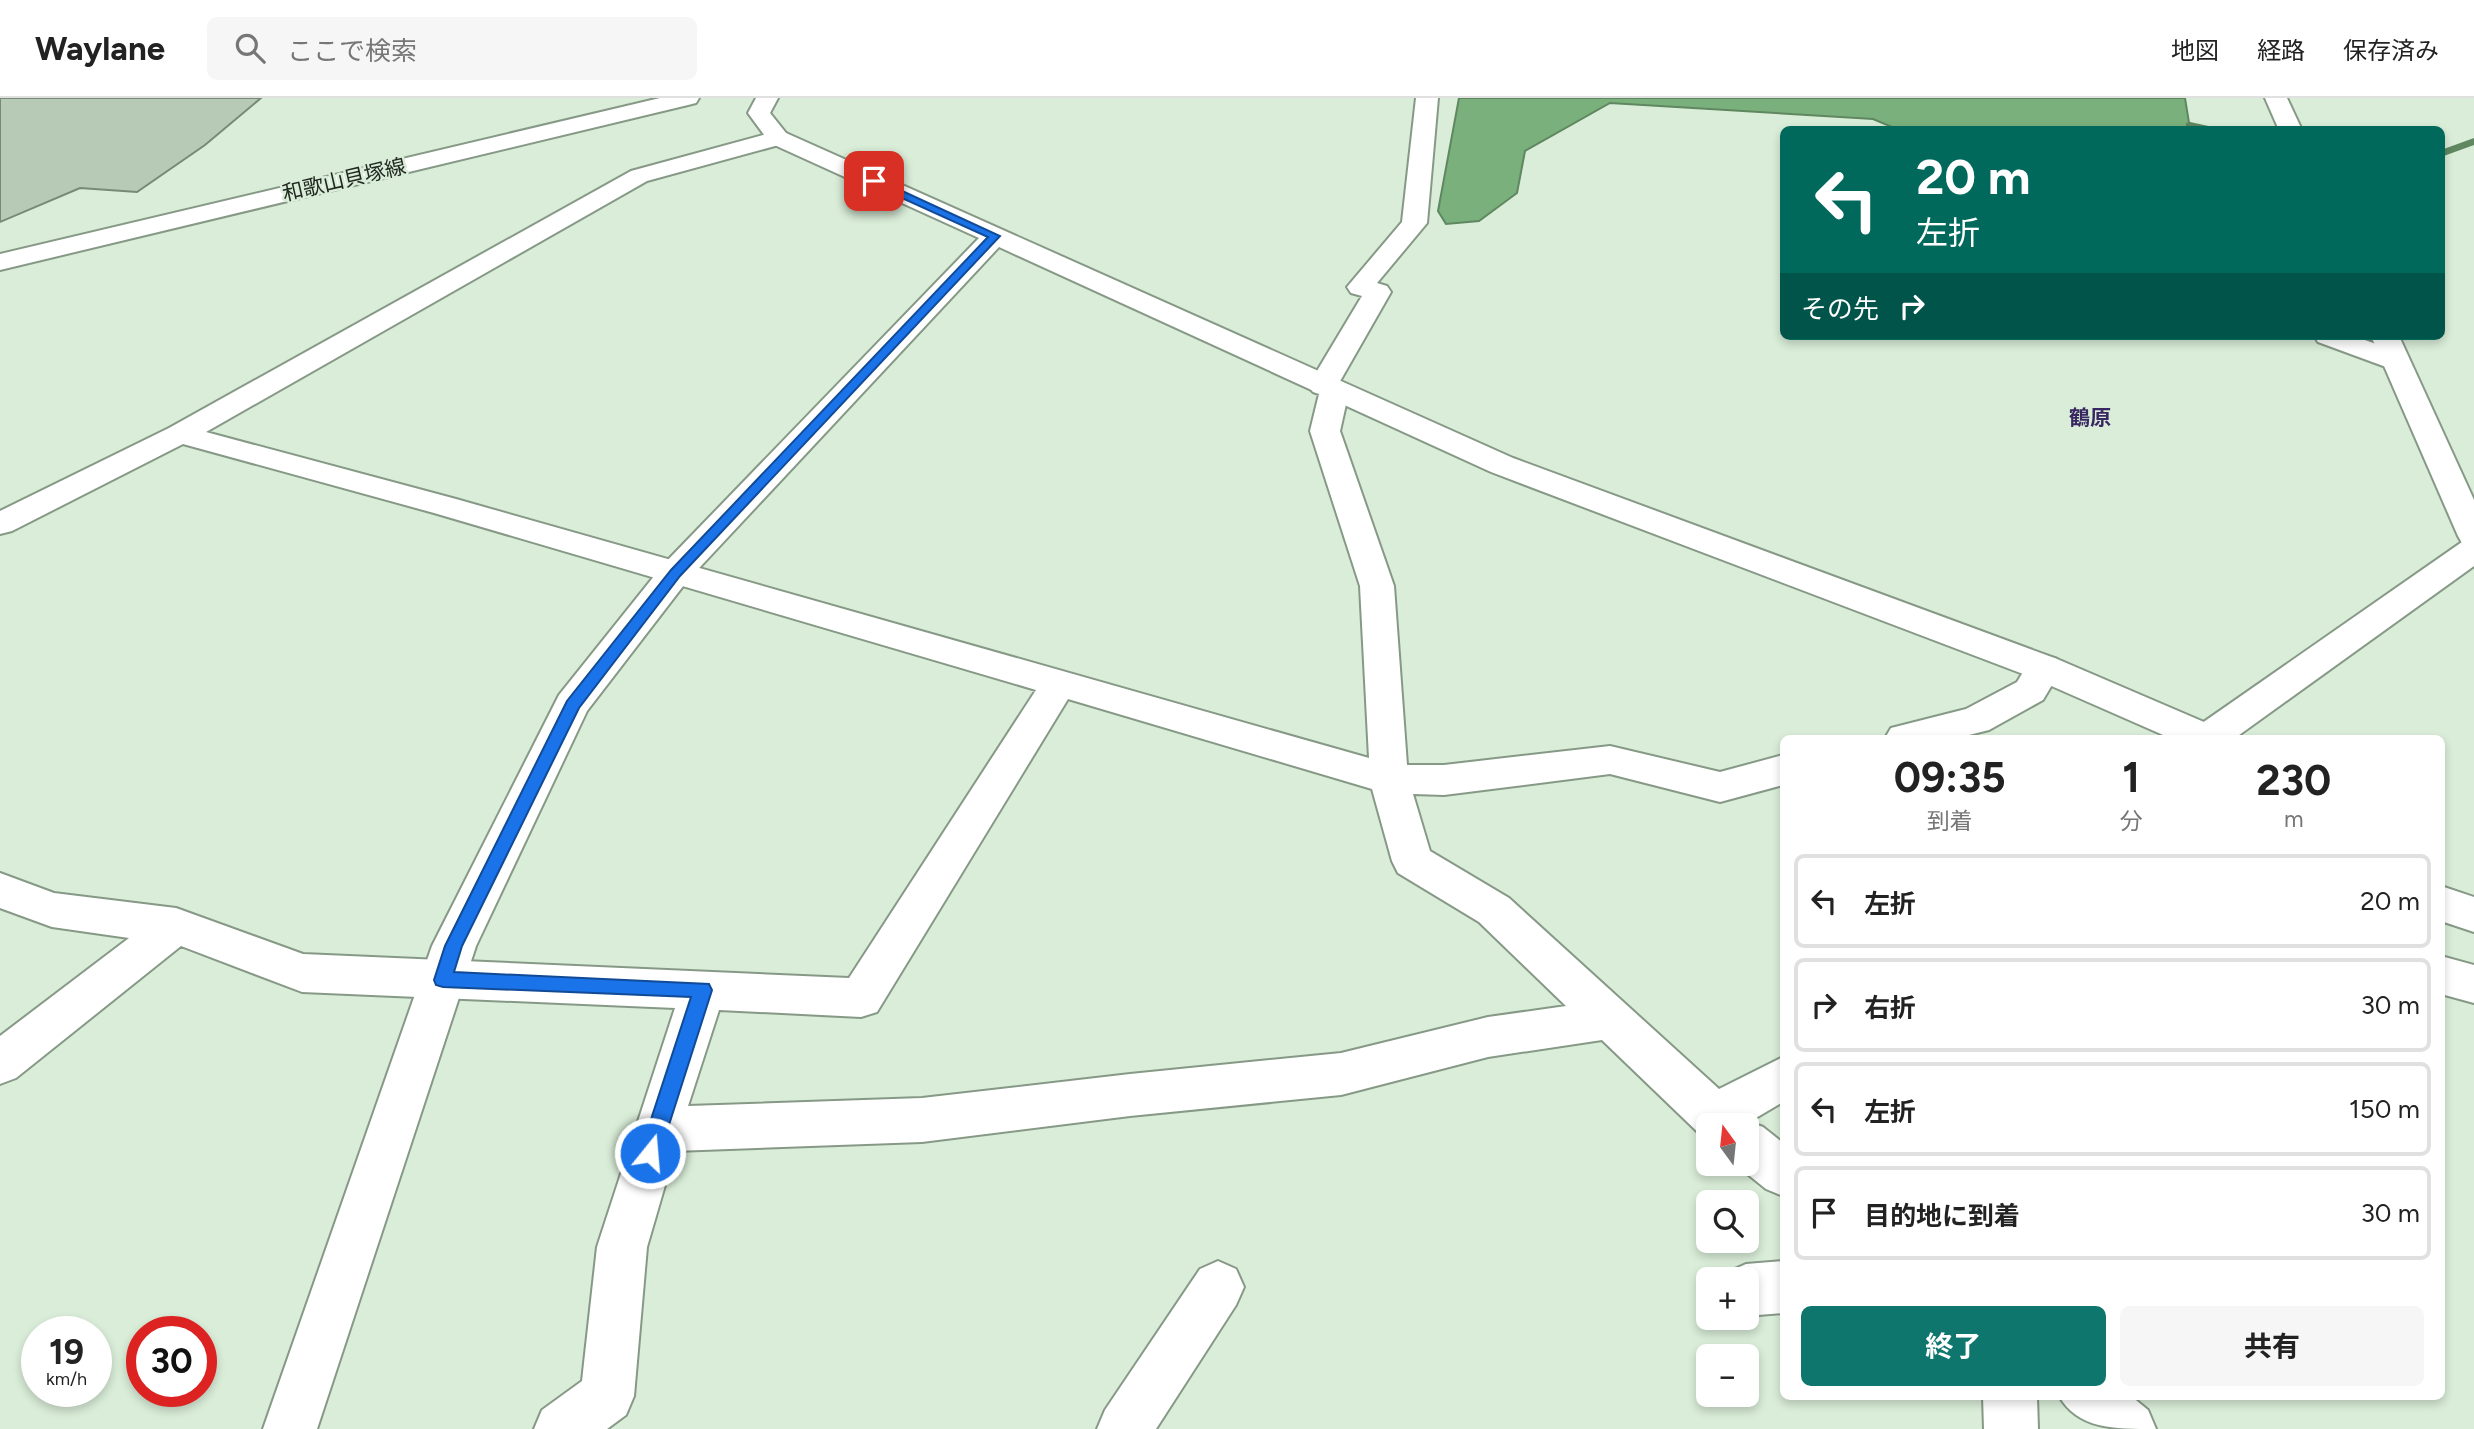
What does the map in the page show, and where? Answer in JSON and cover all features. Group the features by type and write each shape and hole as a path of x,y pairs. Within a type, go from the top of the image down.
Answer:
{"street":[{"name":"和歌山貝塚線","path":"0,262 688,98"},
{"path":"767,98 759,113 778,138 1502,465 2044,668 2199,735"},
{"path":"1427,98 1414,223 1360,287 1378,292 1329,388 1325,431 1377,586 1389,779 1412,861 1494,910 1712,1113"},
{"path":"2276,98 2289,126"},
{"path":"0,524 180,434 639,176 778,138"},
{"path":"290,1429 454,946 572,705 676,573 995,236"},
{"path":"2349,340 2390,348 2474,536"},
{"path":"180,434 676,573 1389,779 1444,780 1610,760 1720,787 1780,771"},
{"path":"2210,735 2474,551"},
{"path":"1916,735 1976,720 2030,691 2044,668"},
{"path":"0,890 52,909 176,926 302,973 861,998 1059,683"},
{"path":"2445,904 2474,915"},
{"path":"0,1063 176,926"},
{"path":"2445,976 2474,984"},
{"path":"561,1429 607,1396 622,1247 703,990"},
{"path":"657,1129 922,1120 1130,1095 1341,1074 1488,1037 1610,1019"},
{"path":"1744,1113 1780,1081"},
{"path":"1759,1153 1780,1171"},
{"path":"1124,1429 1218,1287"},
{"path":"1759,1289 1780,1287"},
{"path":"2010,1400 2011,1429"},
{"path":"2091,1400 2129,1429"}],"shaded area":[{"path":"1459,98 2185,98 2190,126 1890,126 1873,119 1610,103 1525,151 1517,193 1479,221 1446,224 1438,211"}],"building":[{"path":"0,98 261,98 205,145 137,192 80,188 0,222"}],"waterway":[{"path":"2190,125 2196,126"},
{"path":"2445,152 2474,141"}],"district":[{"name":"鶴原","path":"2090,418"}],"route":[{"path":"650,1153 703,990 443,980 454,946 572,705 676,573 995,236 874,181"}]}
